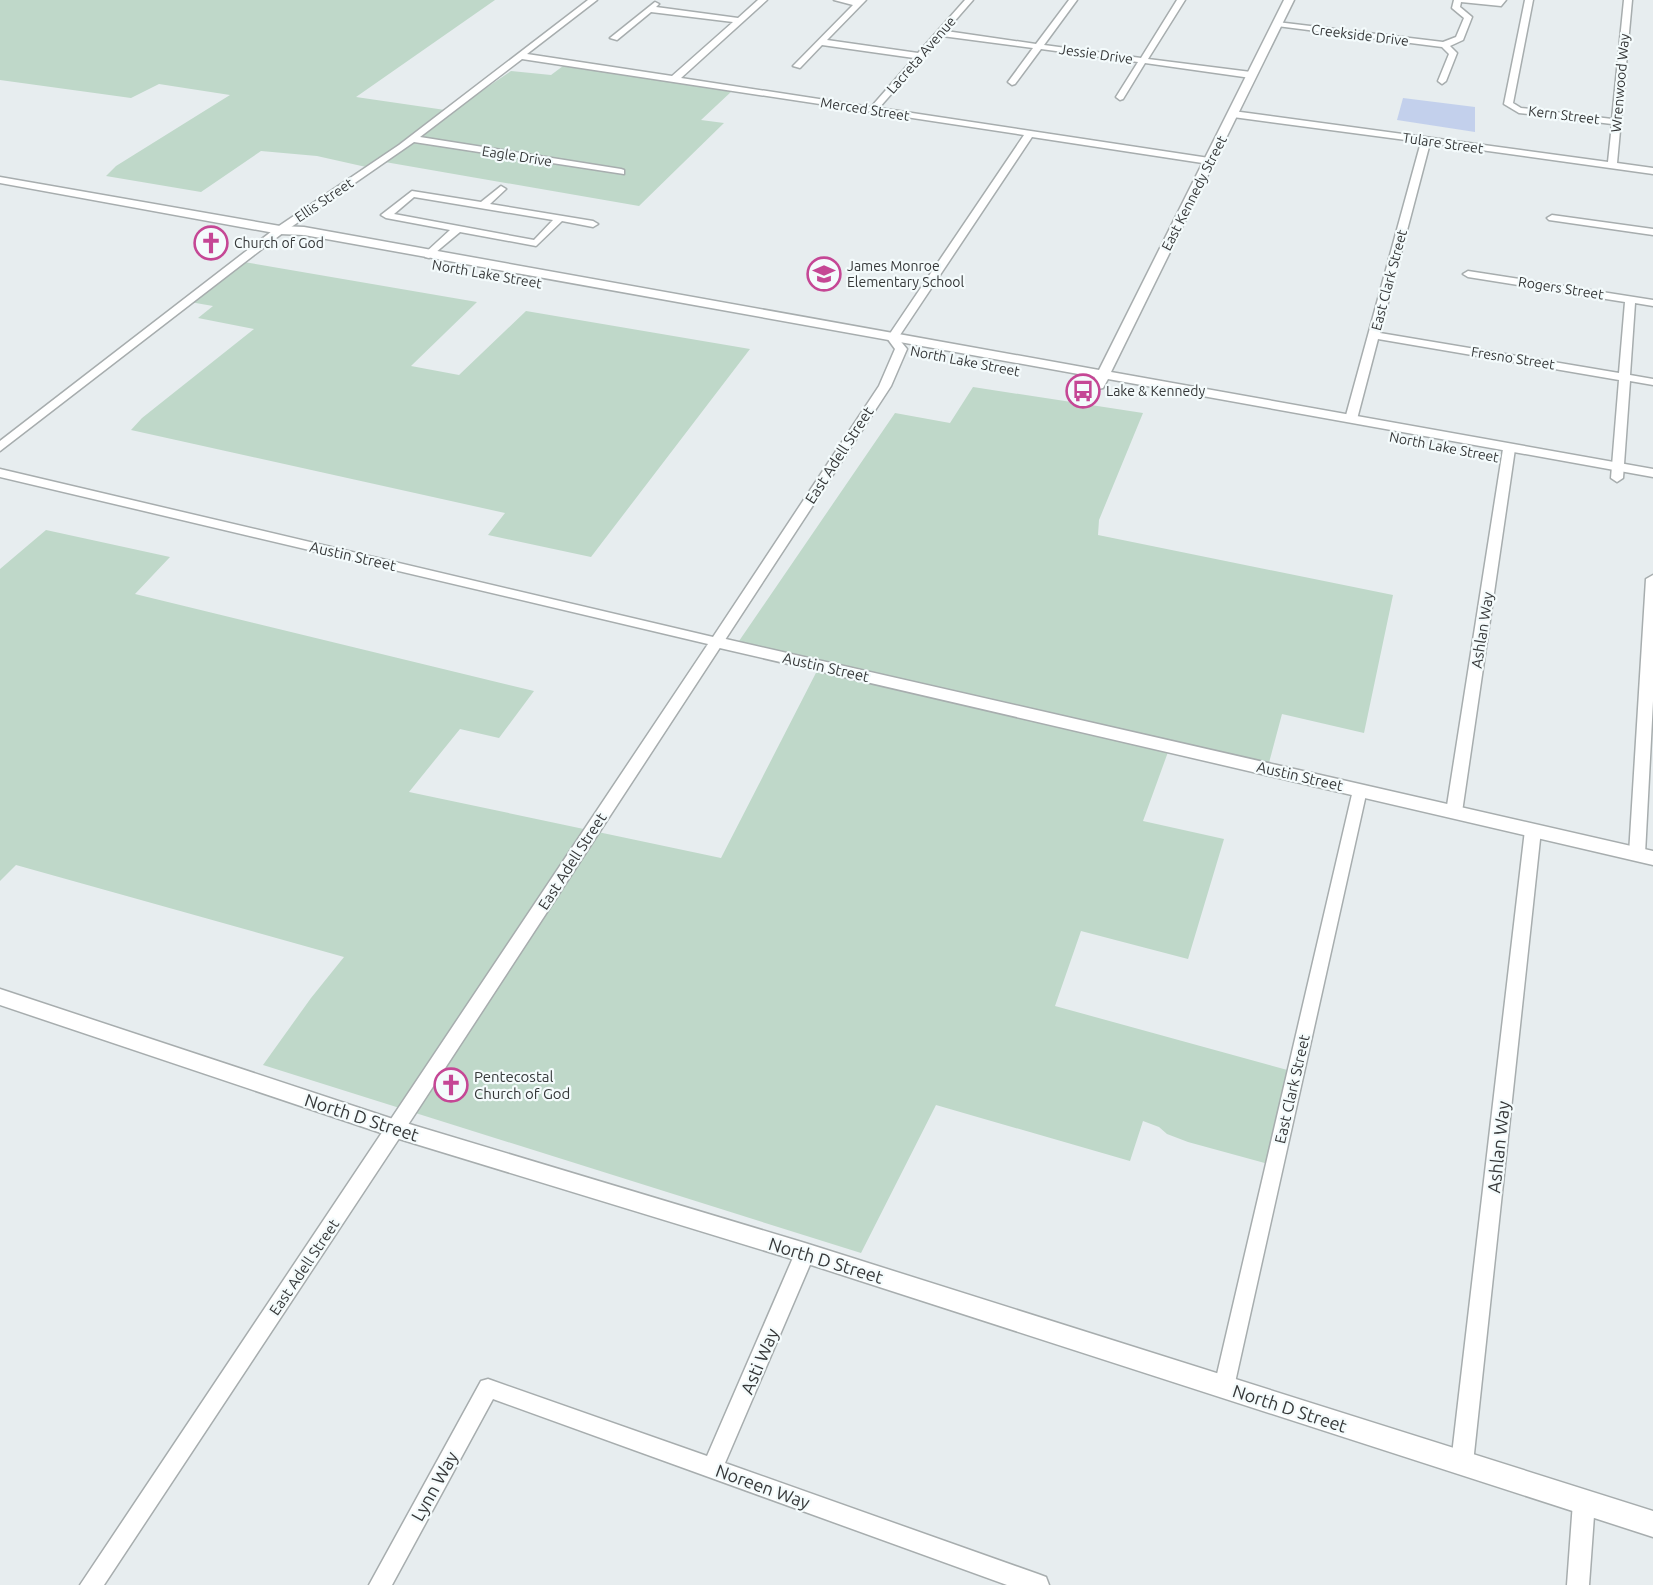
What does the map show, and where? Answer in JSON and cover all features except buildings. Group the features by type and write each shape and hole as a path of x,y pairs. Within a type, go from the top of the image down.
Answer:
{"street":[{"name":"Ellis Street","path":"0,447 280,230 412,139 593,0"},
{"path":"614,38 660,0"},
{"path":"673,80 763,0"},
{"path":"838,0 861,1"},
{"name":"Lacreta Avenue","path":"873,110 969,0"},
{"path":"1012,82 1073,0"},
{"path":"1120,97 1181,0"},
{"name":"East Kennedy Street","path":"1100,381 1289,0"},
{"path":"1442,81 1453,53 1444,45 1460,38 1468,17 1456,8 1459,0 1501,4 1502,0"},
{"name":"Kern Street","path":"1529,0 1508,104 1512,107 1617,122"},
{"name":"Wrenwood Way","path":"1612,166 1628,0"},
{"path":"797,66 861,1"},
{"path":"649,9 740,21"},
{"name":"Creekside Drive","path":"1277,24 1444,45"},
{"name":"Jessie Drive","path":"940,33 1251,75"},
{"path":"820,42 920,56"},
{"name":"Merced Street","path":"521,56 1209,161"},
{"name":"Tulare Street","path":"1233,114 1653,171"},
{"name":"East Adell Street","path":"91,1585 396,1129 885,386 896,343 1029,134"},
{"name":"Eagle Drive","path":"412,139 621,172"},
{"name":"East Clark Street","path":"1351,419 1426,140"},
{"name":"North Lake Street","path":"0,180 280,230 295,238 725,308 896,343 1508,454 1617,472 1653,473"},
{"path":"482,206 501,189"},
{"path":"560,218 536,243 386,216 412,194 560,218 593,224"},
{"path":"1552,218 1653,232"},
{"path":"424,259 457,229"},
{"name":"North Lake Street","path":"424,259 736,319 896,343"},
{"name":"Rogers Street","path":"1468,274 1653,303"},
{"path":"1617,472 1630,299"},
{"path":"725,308 736,319"},
{"name":"Fresno Street","path":"1374,335 1653,381"},
{"name":"North Lake Street","path":"1100,381 1351,419 1508,454"},
{"name":"Ashlan Way","path":"1454,812 1508,454"},
{"name":"North Lake Street","path":"1617,472 1653,484"},
{"name":"Austin Street","path":"0,473 717,642 1645,856"},
{"path":"1645,856 1653,579"},
{"name":"East Clark Street","path":"1224,1387 1360,790"},
{"name":"Ashlan Way","path":"1462,1463 1533,830"},
{"name":"North D Street","path":"0,997 396,1129 805,1253 1653,1524"},
{"name":"Asti Way","path":"712,1468 805,1253"},
{"name":"Noreen Way","path":"488,1388 1038,1585"},
{"name":"Lynn Way","path":"380,1585 488,1388"},
{"path":"1578,1585 1584,1502"}],"green space":[{"path":"0,0 495,0 356,97 452,111 511,71 551,75 563,66 732,91 701,120 724,123 639,206 385,162 375,169 317,156 261,151 201,192 106,176 116,166 230,95 159,84 131,98 0,80"},
{"path":"238,261 477,302 411,366 459,375 526,311 750,349 591,557 488,535 505,513 131,430 142,418 254,329 198,318 213,306 190,302"},
{"path":"973,387 1143,413 1099,520 1098,535 1393,595 1364,733 1282,714 1266,774 1168,752 1143,821 1224,839 1188,959 1081,931 1055,1006 1302,1074 1283,1168 1188,1142 1143,1121 1130,1161 936,1105 861,1253 263,1065 311,998 344,957 16,865 0,881 0,569 46,530 170,557 135,594 534,691 499,738 460,729 409,792 721,858 820,665 737,644 895,413 950,423"}],"water":[{"path":"1403,98 1475,107 1475,132 1397,120"}],"place":[{"name":"Church of God","path":"211,243"},
{"name":"James Monroe Elementary School","path":"824,274"},
{"name":"Lake & Kennedy","path":"1083,391"},
{"name":"Pentecostal Church of God","path":"451,1085"}]}
